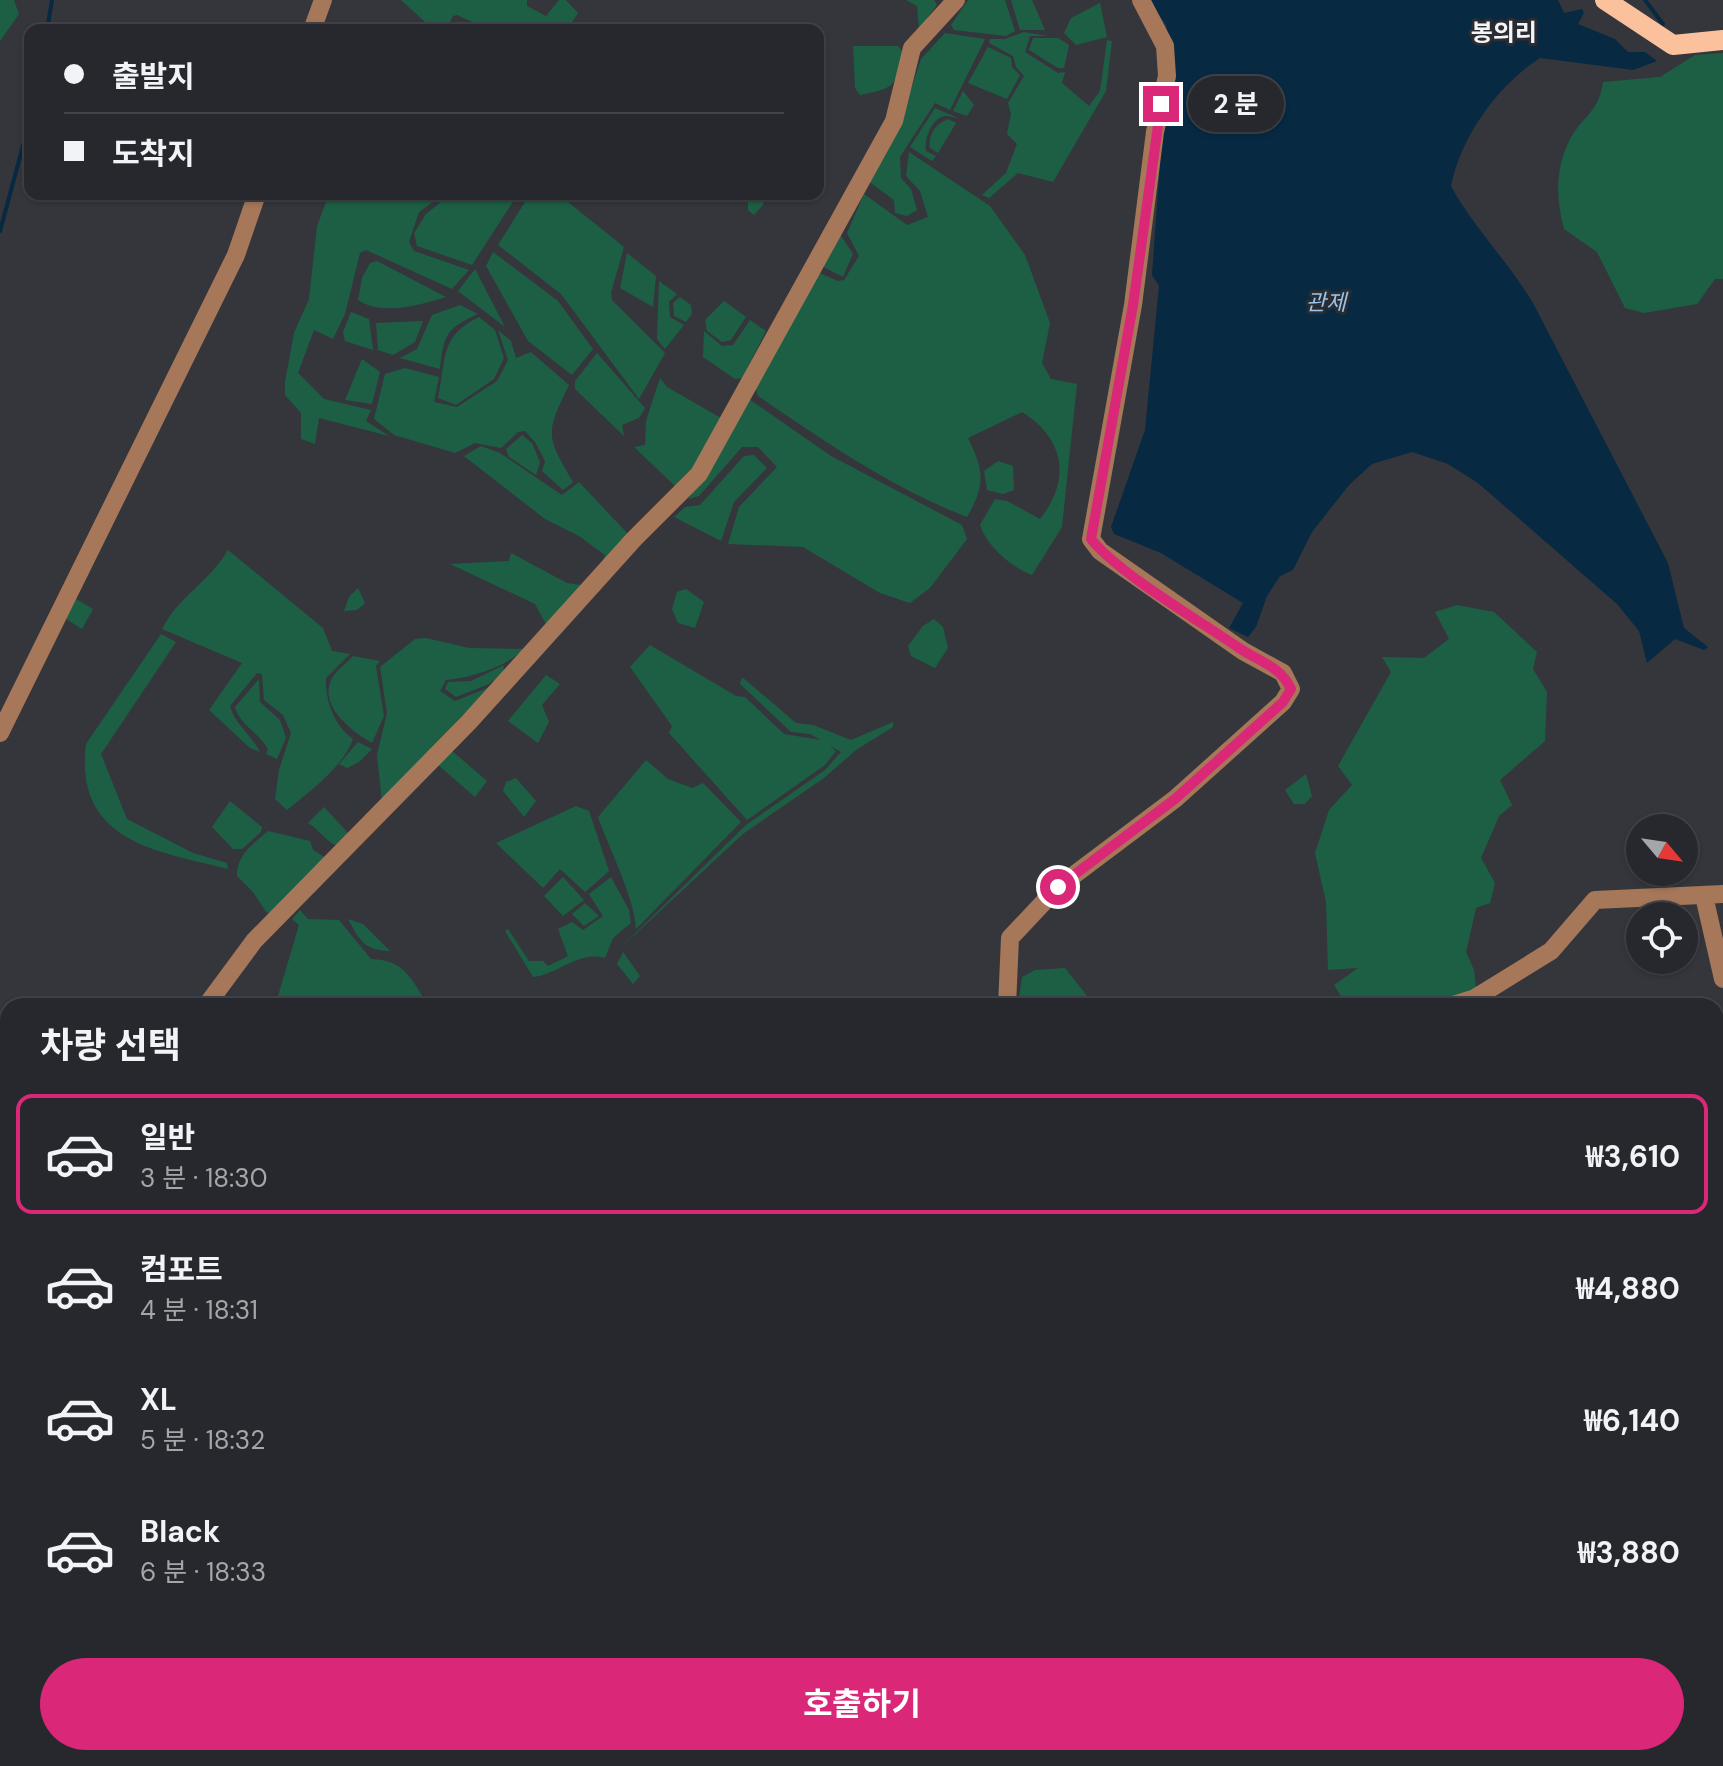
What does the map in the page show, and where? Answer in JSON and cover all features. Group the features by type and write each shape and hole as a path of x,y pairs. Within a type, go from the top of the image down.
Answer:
{"main road":[{"path":"1605,0 1673,45 1723,40"}],"street":[{"path":"314,24 323,0"},
{"path":"212,998 254,941 469,722 634,539 699,474 894,121 912,48 956,0"},
{"path":"1007,998 1010,938 1058,887 1175,799 1283,702 1291,689 1283,673 1243,651 1126,570 1100,551 1091,539 1133,305 1155,132 1167,76 1165,46 1141,0"},
{"path":"0,733 236,255 255,200"},
{"path":"1480,998 1551,951 1595,900 1714,895 1723,979"}],"green space":[{"path":"0,0 14,0 19,14 0,41"},
{"path":"401,0 527,0 527,6 546,16 559,0 566,0 578,13 571,24 477,24 457,15 449,24 427,24"},
{"path":"906,0 934,0 937,5 919,29 917,6"},
{"path":"968,0 1005,0 1015,31 1006,36 954,30 951,25"},
{"path":"1011,0 1032,0 1045,30 1020,30"},
{"path":"1100,3 1107,37 1076,45 1064,33 1071,18"},
{"path":"1024,32 1048,36 1030,36 1025,52 1058,73 1065,72 1062,83 1089,106 1100,91 1107,40 1112,41 1106,91 1053,182 1018,173 989,198 982,195 1006,173 1017,144 1007,134 1011,114 1008,103 1024,76 1016,67 1013,56 989,43 990,39 1005,39"},
{"path":"945,33 985,39 950,110 935,103 900,157 901,178 911,189 917,210 907,216 895,213 894,200 868,181 899,125 921,59"},
{"path":"1033,38 1058,38 1069,45 1064,68 1058,68 1029,50"},
{"path":"853,46 898,46 902,51 892,84 860,95 855,88"},
{"path":"988,47 1011,58 1012,67 1020,75 1007,99 968,83"},
{"path":"1723,53 1723,279 1715,279 1697,304 1644,313 1625,308 1597,252 1564,229 1558,185 1564,152 1598,101 1603,82 1660,77 1695,55"},
{"path":"963,91 974,105 967,116 953,111"},
{"path":"935,108 958,118 946,116 936,120 927,135 926,151 936,156 932,161 910,147"},
{"path":"948,119 956,123 938,153 930,148 931,134"},
{"path":"909,152 990,206 1025,255 1050,323 1042,363 1051,379 1077,384 1062,527 1032,575 1001,555 988,541 980,525 995,499 1007,501 1040,519 1057,489 1059,460 1055,447 1036,422 1022,412 968,438 981,478 967,517 912,492 859,462 758,396 755,386 817,272 838,281 844,280 859,256 847,233 864,194 907,225 928,217 920,191 906,176"},
{"path":"327,200 436,200 419,212 409,242 414,251 469,270 452,289 366,250 360,253 345,314 333,339 314,330 298,373 324,399 371,410 366,421 389,436 319,418 315,444 301,439 301,413 285,395 294,333 309,299 317,226"},
{"path":"444,200 514,200 472,265 417,246 414,233 426,214"},
{"path":"526,200 565,200 624,247 611,293 612,300 665,353 639,399 561,294 498,245"},
{"path":"764,200 754,215 748,210 748,201"},
{"path":"840,234 853,254 843,277 822,266"},
{"path":"493,252 558,301 593,349 572,375 528,341 486,266"},
{"path":"627,253 656,276 653,307 620,288"},
{"path":"377,261 446,297 413,306 389,308 367,305 358,300 362,278 370,263"},
{"path":"475,269 505,327 458,291"},
{"path":"659,281 677,294 669,302 670,317 684,325 665,349 657,339"},
{"path":"680,297 691,305 692,314 686,322 674,316 673,303"},
{"path":"724,301 746,317 731,340 722,342 707,331 705,320"},
{"path":"460,305 478,314 448,334 440,369 400,358 417,349 432,315"},
{"path":"351,312 369,319 373,350 345,341 343,332"},
{"path":"479,317 495,330 504,358 494,379 456,405 438,398 444,360 457,332"},
{"path":"750,320 766,331 742,378 735,379 703,357 704,331 722,346 733,345"},
{"path":"423,321 415,342 393,355 378,350 376,323"},
{"path":"498,330 511,341 516,358 531,352 569,385 556,414 552,435 573,482 563,490 542,471 545,461 525,431 518,432 501,448 475,443 455,453 394,435 374,419 385,374 405,368 439,377 434,402 457,407 497,381 508,360"},
{"path":"597,353 645,408 639,418 622,425 624,436 575,389 575,381"},
{"path":"362,359 380,372 372,404 345,400"},
{"path":"660,378 667,387 721,418 694,472 677,488 634,447 645,445 646,421"},
{"path":"749,399 831,456 962,525 967,539 930,588 910,603 880,593 803,547 728,544 739,507 777,467 758,447 742,447 699,496 688,499 713,466"},
{"path":"522,435 532,443 540,462 536,475 509,457 506,449"},
{"path":"481,446 500,453 562,495 579,482 628,534 601,565 605,555 579,536 545,519 464,456"},
{"path":"754,455 767,468 734,502 721,541 674,517 685,507 700,505 744,456"},
{"path":"998,461 1013,466 1014,490 1003,494 987,490 984,471"},
{"path":"228,550 323,628 332,651 350,654 326,678 326,686 336,720 353,739 334,769 287,810 275,799 279,770 291,733 283,715 264,700 262,674 257,673 230,706 260,752 250,748 209,710 242,663 162,629"},
{"path":"511,553 567,583 581,585 548,628 535,604 450,564 509,561"},
{"path":"358,588 365,603 357,610 344,611 349,597"},
{"path":"686,589 704,602 695,628 678,623 672,609 677,592"},
{"path":"76,599 93,609 82,629 66,619"},
{"path":"1457,605 1494,612 1537,652 1533,669 1547,692 1545,741 1500,780 1512,805 1499,816 1481,858 1495,883 1490,903 1476,908 1466,952 1474,970 1477,998 1342,998 1334,985 1358,968 1328,970 1326,902 1315,853 1329,810 1352,785 1338,766 1391,672 1382,657 1424,658 1449,639 1435,612"},
{"path":"934,619 943,627 948,648 935,668 911,656 908,646 923,626"},
{"path":"161,634 176,642 101,754 127,819 193,853 227,863 228,869 173,856 125,836 106,821 93,802 86,776 86,744"},
{"path":"426,638 469,648 524,649 488,670 446,680 440,691 455,701 490,687 382,802 377,755 387,713 380,667 415,639"},
{"path":"650,645 736,696 745,697 784,734 821,740 810,734 791,732 740,684 742,677 796,723 813,725 851,740 893,722 893,727 856,750 824,778 743,834 616,952 746,825 825,770 841,752 829,745 836,751 825,765 747,820 669,733 672,726 630,667"},
{"path":"353,656 380,661 376,666 384,716 372,743 340,718 330,700 331,680"},
{"path":"504,665 503,673 489,684 456,697 445,689 448,682 471,681"},
{"path":"546,675 560,684 542,705 549,722 538,743 508,721"},
{"path":"259,679 260,702 280,720 286,738 277,759 266,754 268,749 241,719 235,707"},
{"path":"358,742 372,749 359,762 347,768 339,764"},
{"path":"451,750 487,781 475,797 438,765"},
{"path":"646,760 668,779 692,788 703,783 741,822 636,929 626,888 598,817"},
{"path":"1306,774 1312,796 1305,804 1294,804 1285,790"},
{"path":"516,778 536,801 524,817 503,791 506,782"},
{"path":"230,801 262,827 261,832 242,849 233,849 212,827"},
{"path":"576,806 589,811 609,871 585,892 560,869 543,888 496,843"},
{"path":"324,807 350,835 337,846 308,823"},
{"path":"268,831 310,841 313,850 326,858 274,911 267,913 237,876 237,869 243,856"},
{"path":"563,877 584,900 563,916 544,896"},
{"path":"611,877 629,910 631,923 613,938 605,958 587,957 533,977 505,931 508,929 529,961 543,961 548,966 568,956 558,929 572,922 583,930 603,916 589,894"},
{"path":"585,903 599,916 584,926 572,914"},
{"path":"300,910 308,919 339,920 371,959 400,967 424,998 277,998 299,925 292,919"},
{"path":"348,919 363,924 390,951 374,949 364,943"},
{"path":"623,952 640,976 633,984 617,964"},
{"path":"1065,968 1089,998 1019,998 1022,977 1035,970"}],"water":[{"name":"관제","path":"1149,0 1558,0 1564,13 1582,9 1584,13 1578,24 1615,39 1628,52 1645,52 1657,61 1633,70 1540,58 1509,83 1483,114 1463,149 1451,186 1534,305 1668,563 1684,628 1708,647 1704,650 1675,639 1647,663 1639,631 1617,604 1478,483 1448,464 1412,452 1372,464 1349,485 1312,532 1293,570 1280,576 1267,596 1256,627 1248,637 1229,628 1243,603 1161,553 1114,534 1111,527 1145,430 1159,286 1152,275 1169,40 1166,25"}],"waterway":[{"path":"48,24 52,0"},
{"path":"1645,0 1663,24"},
{"path":"0,231 24,142"}],"district":[{"name":"봉의리","path":"1504,32"}],"route":[{"path":"1058,887 1175,799 1283,702 1291,689 1283,673 1243,651 1100,551 1091,539 1090,528 1133,305 1161,104"}]}
